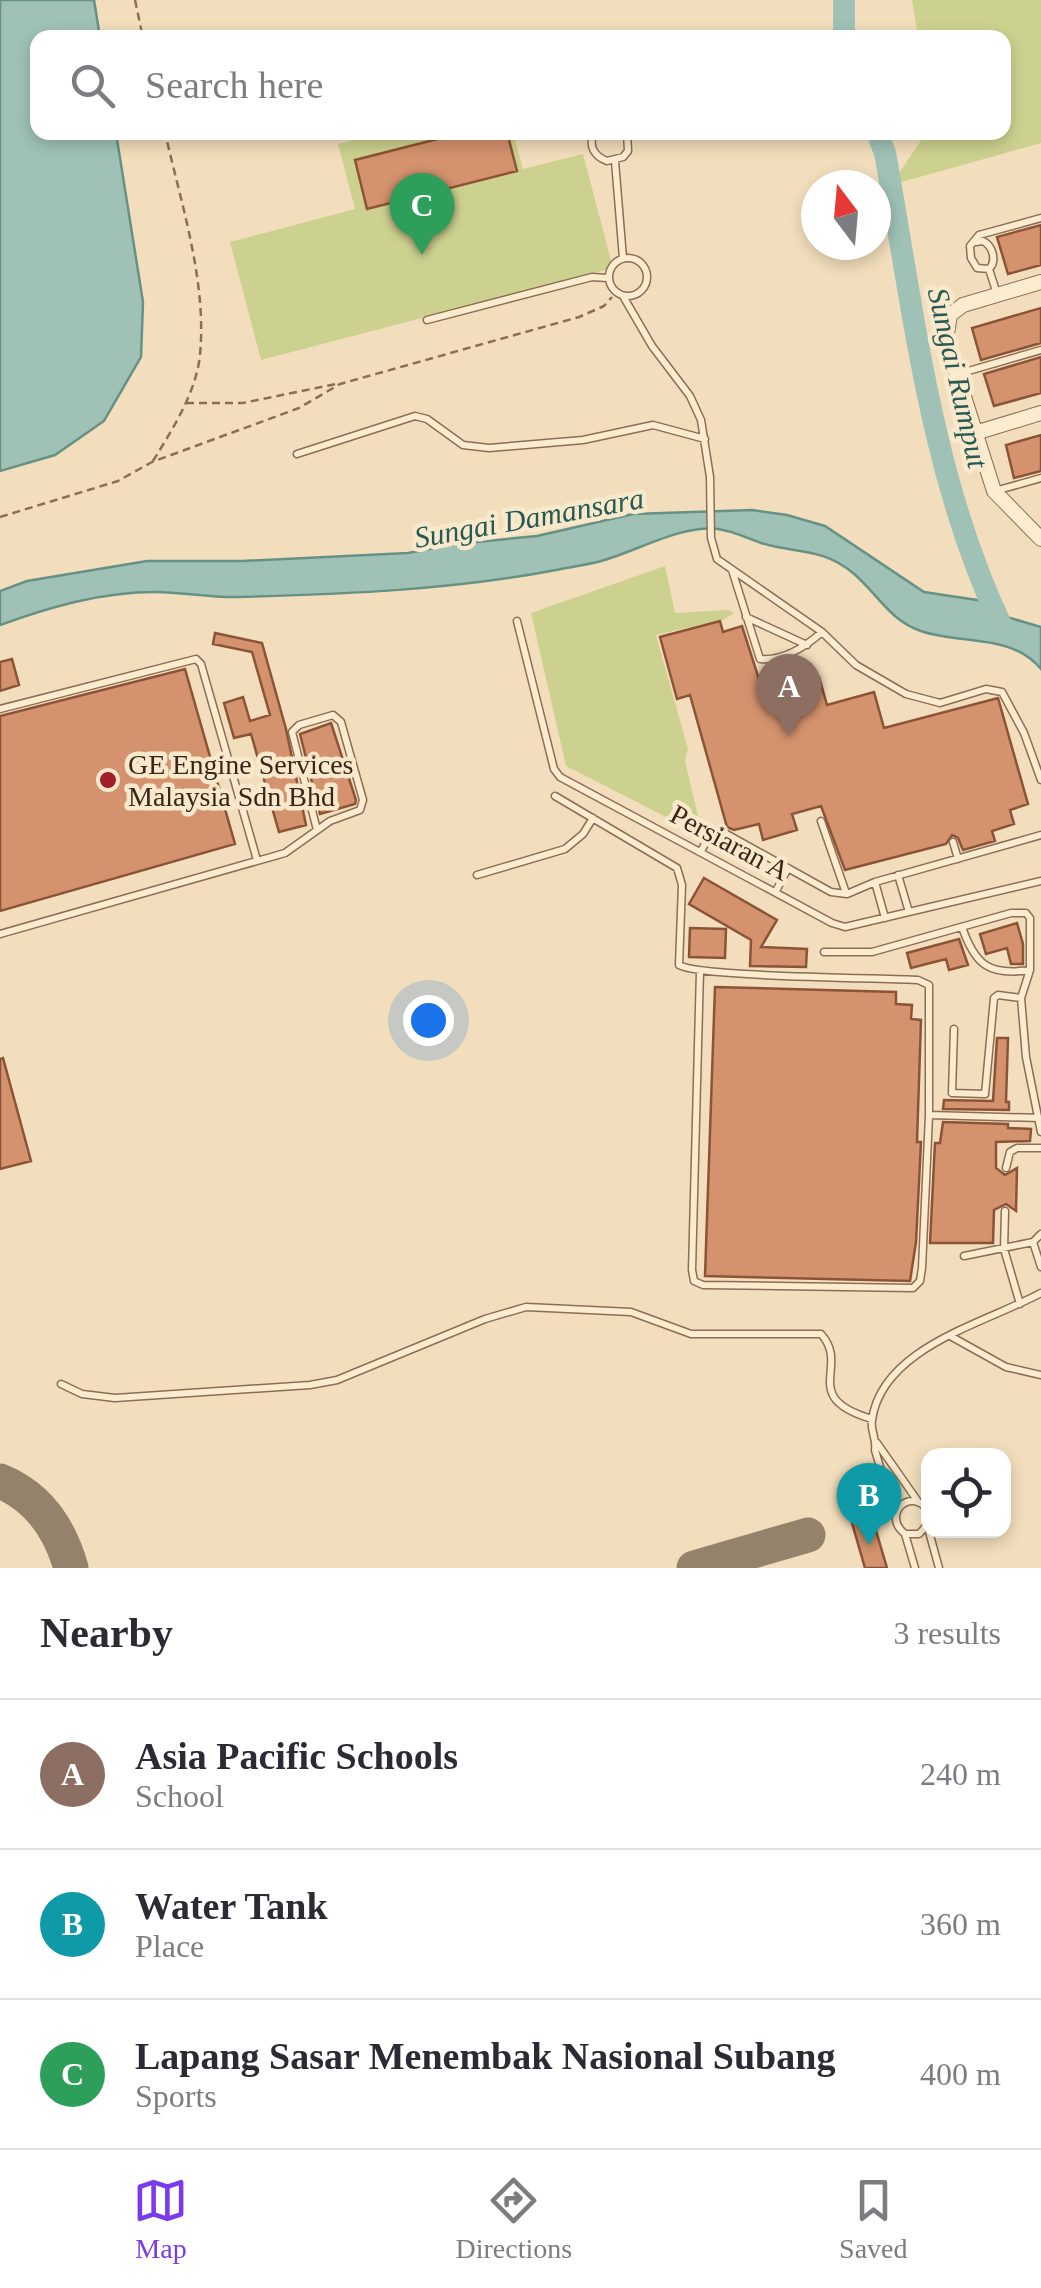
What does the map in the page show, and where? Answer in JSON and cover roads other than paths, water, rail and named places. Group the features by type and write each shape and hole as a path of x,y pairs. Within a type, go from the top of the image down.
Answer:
{"street":[{"path":"1041,282 963,305 950,315 946,340 994,491 1041,539"},
{"path":"975,433 1041,413"}],"lane":[{"path":"593,140 594,152 607,161 616,160 628,150 628,140"},
{"path":"616,160 624,258"},
{"path":"976,242 979,235 1041,218"},
{"path":"989,270 980,270 973,264 969,252 976,242 983,241 990,247 993,260 989,270 997,294"},
{"path":"608,278 612,265 624,258 642,264 647,276 638,293 620,294"},
{"path":"427,320 592,278 608,278"},
{"path":"608,278 690,396 705,439 713,553 822,632 856,666 922,700 940,703 986,689 1002,692 1024,733 1041,780"},
{"path":"957,375 1041,350"},
{"path":"297,454 415,416 427,419 463,444 489,448 583,440 653,425 705,439"},
{"path":"994,491 1041,478"},
{"path":"732,570 760,658 766,660 808,645 822,632"},
{"path":"745,617 808,645"},
{"name":"Persiaran A","path":"517,621 554,769 560,777 845,927 1041,881"},
{"path":"0,709 196,659 201,664 257,861"},
{"path":"0,934 295,848 330,821 356,812 363,803 341,722 333,716 299,724 292,732 318,830"},
{"path":"554,796 677,868 682,885 680,965 687,970 924,982 931,992 929,1115 922,1268 920,1281 913,1288 704,1285 694,1281 700,971"},
{"path":"477,875 564,850 583,834 593,818"},
{"path":"821,822 847,894"},
{"path":"701,851 710,836 722,831 831,892 847,894 898,875 1041,836"},
{"path":"953,842 958,859"},
{"path":"776,891 788,868"},
{"path":"898,875 909,912"},
{"path":"875,882 885,918"},
{"path":"824,952 872,952 1011,913 1026,913 1030,918 1030,970 1020,998 1026,1058 1041,1132"},
{"path":"962,927 971,954 984,964 1008,973 1030,970"},
{"path":"954,1029 952,1093 985,1094 994,998 1020,998"},
{"path":"929,1115 1039,1118"},
{"path":"1006,1168 1010,1152 1016,1148 1041,1148"},
{"path":"1006,1210 1004,1250 1020,1304"},
{"path":"964,1256 1033,1242 1041,1234"},
{"path":"1033,1242 1041,1268"},
{"path":"915,1568 905,1534 895,1522 875,1450 872,1419 883,1388 892,1374 926,1348 1041,1293"},
{"path":"61,1384 82,1394 115,1398 310,1386 337,1380 511,1310 543,1308 632,1312 691,1334 821,1334 829,1347 832,1396 846,1410 872,1419"},
{"path":"951,1336 1006,1366 1041,1375"},
{"path":"876,1442 921,1503"},
{"path":"894,1514 903,1502 918,1500"},
{"path":"905,1534 921,1532"},
{"path":"931,1538 938,1568"}],"water":[{"path":"0,0 94,0 99,30 30,30 30,140 117,140 143,302 141,357 104,421 55,455 0,471"},
{"path":"752,510 825,526 924,592 990,602 1007,617 1041,627 1041,669 1029,658 1000,645 936,635 910,626 853,573 830,559 718,529 688,531 590,564 517,577 398,590 279,596 135,593 76,602 0,625 0,591 27,581 147,561 408,553 537,536 633,514"}],"waterway":[{"name":"Sungai Rumput","path":"844,0 844,30"},
{"name":"Sungai Rumput","path":"880,140 941,454 978,570 1002,627"}],"place":[{"name":"Lapang Sasar Menembak Nasional Subang","path":"422,255"},
{"name":"Asia Pacific Schools","path":"789,736"},
{"name":"GE Engine Services Malaysia Sdn Bhd","path":"108,780"},
{"name":"Water Tank","path":"869,1545"}],"water label":[{"name":"Sungai Damansara","path":"529,518"}]}
